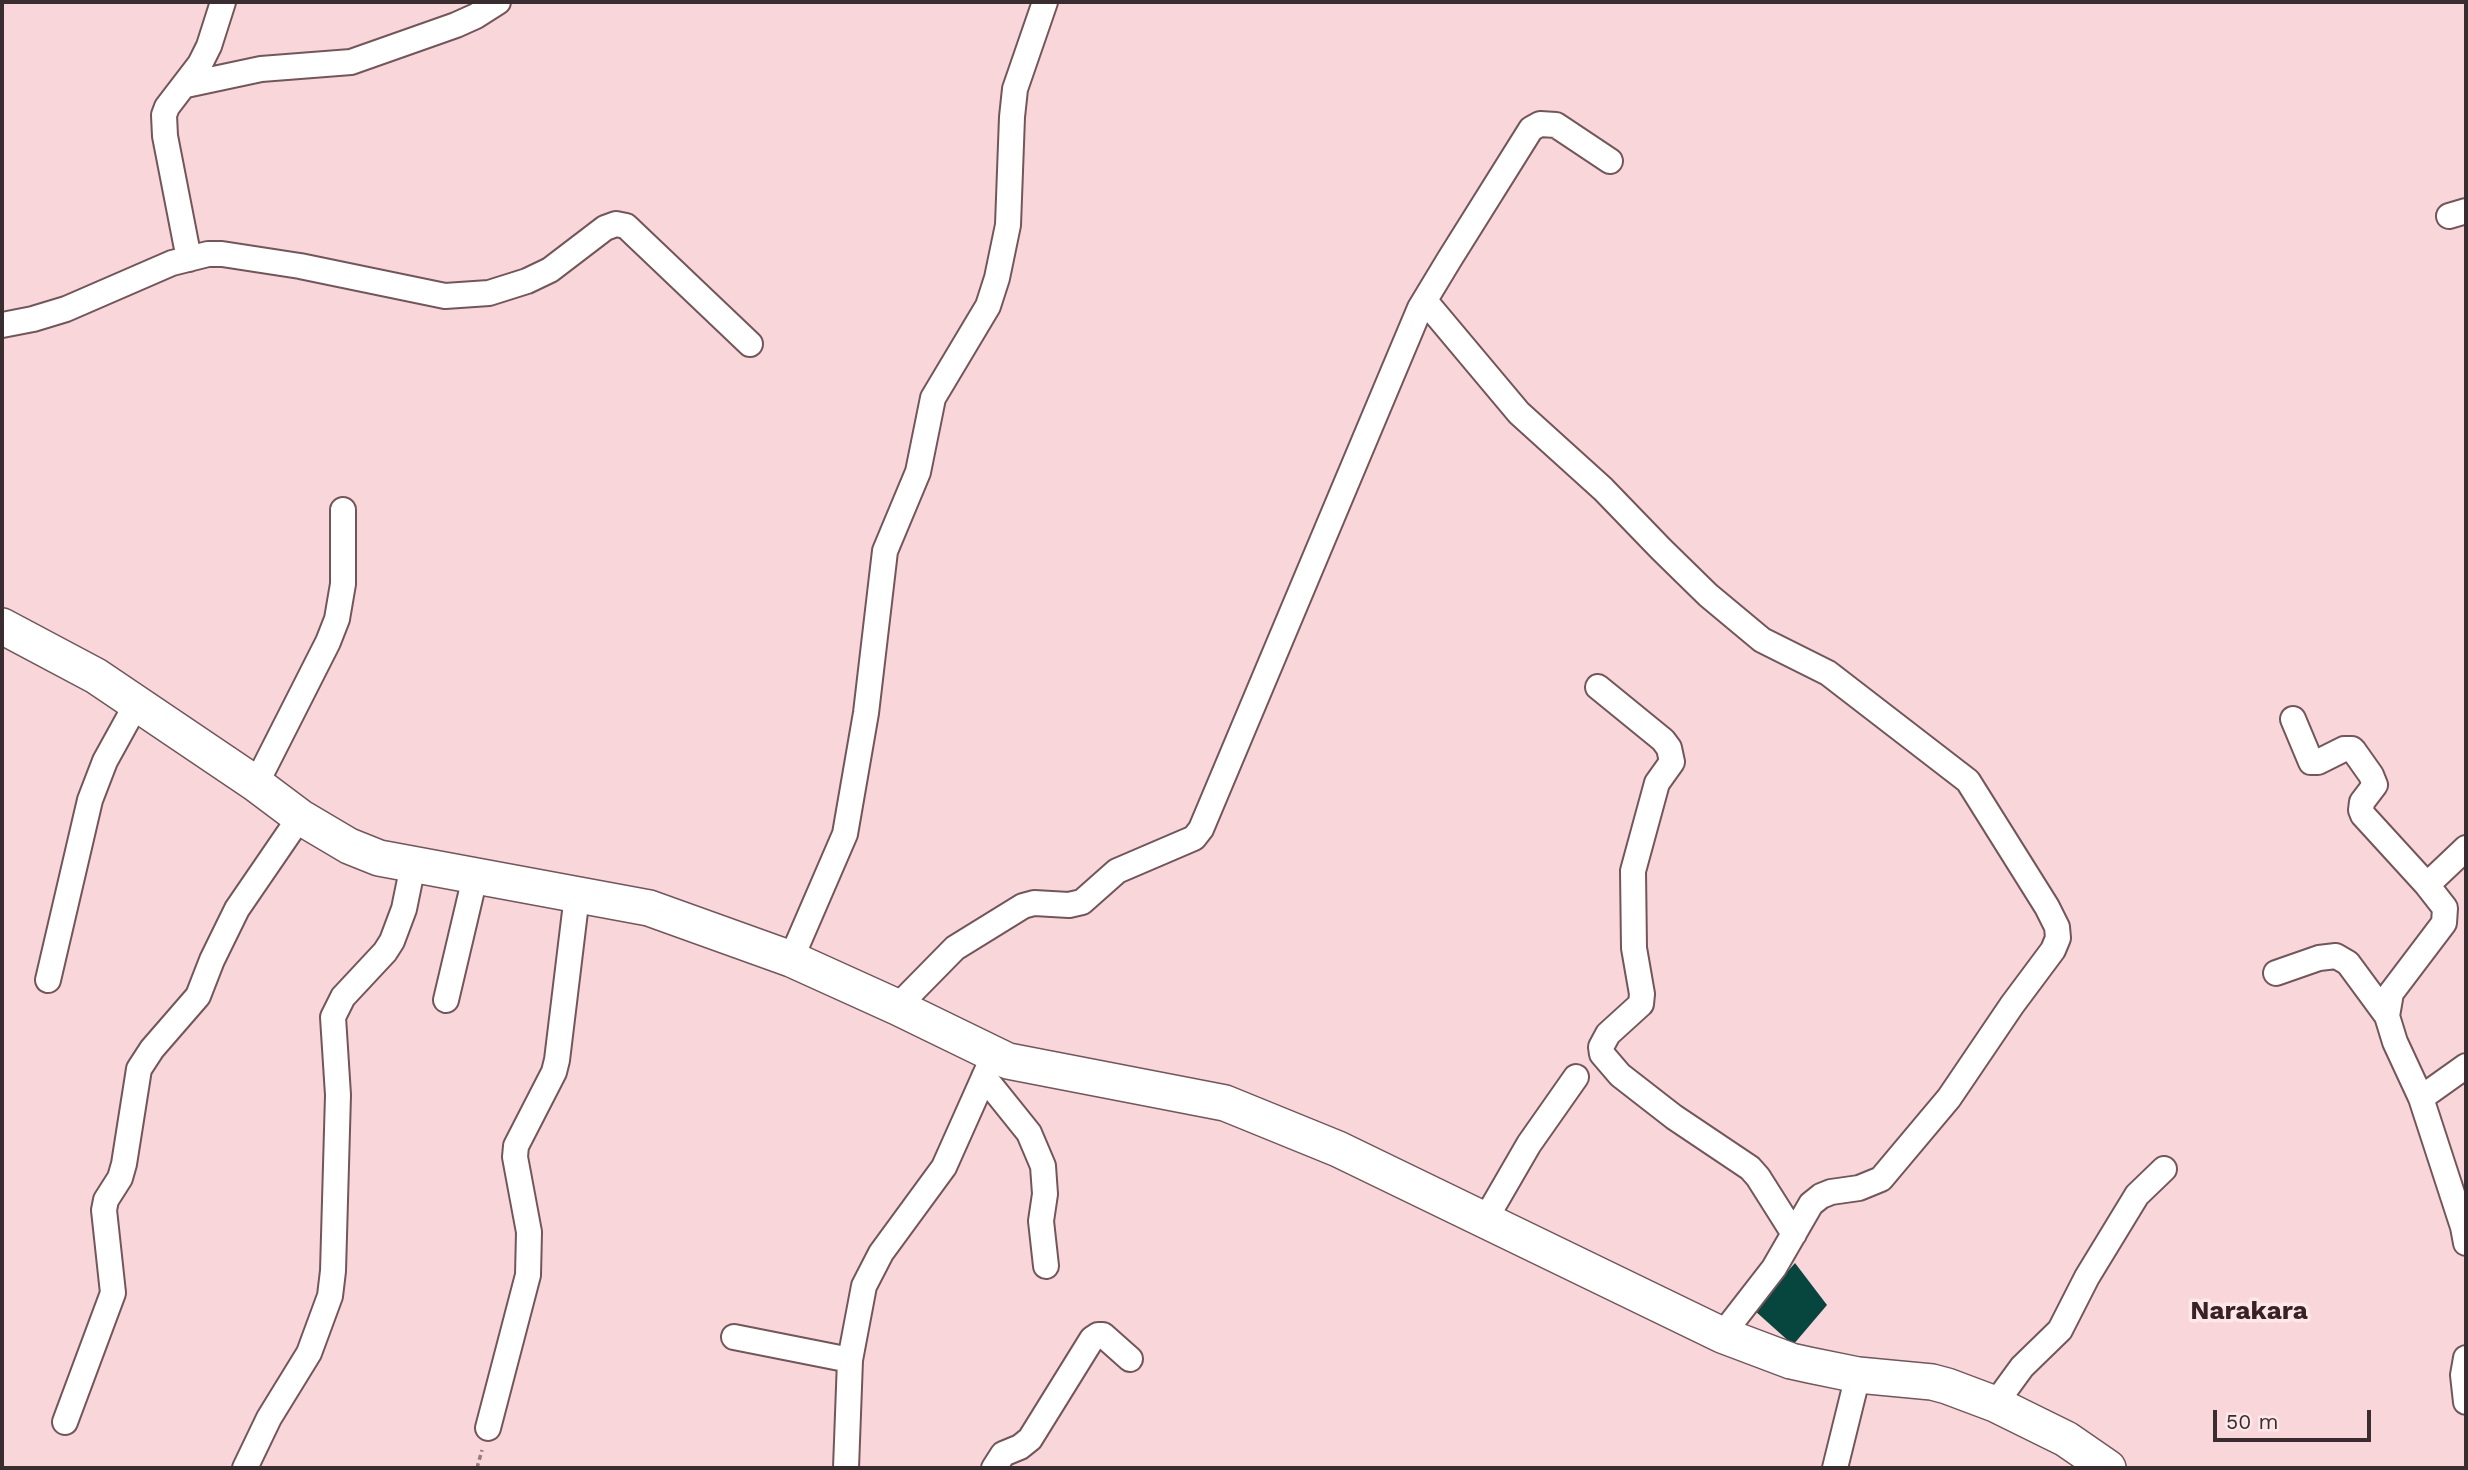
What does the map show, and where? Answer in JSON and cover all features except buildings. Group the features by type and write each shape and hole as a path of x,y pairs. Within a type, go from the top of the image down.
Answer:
{"street":[{"path":"189,259 164,124 167,107 186,85 209,46 223,2"},
{"path":"186,85 261,69 351,62 456,25 498,2"},
{"path":"791,959 845,834 866,713 885,551 918,472 933,398 988,306 997,278 1008,225 1015,89 1045,2"},
{"path":"897,1007 955,948 1023,906 1034,903 1069,905 1082,902 1117,871 1194,838 1201,829 1424,301 1531,129 1540,124 1556,125 1610,161"},
{"path":"2,325 66,309 172,263 208,254 300,267 445,296 489,293 527,281 550,270 605,228 615,225 626,226 750,344"},
{"path":"1424,301 1519,413 1603,489 1708,595 1762,640 1828,673 1968,782 2048,907 2057,927 2053,950 2012,1005 1956,1089 1888,1172 1873,1184 1821,1196 1811,1205 1774,1268 1722,1335"},
{"path":"256,784 337,619 343,584 343,510"},
{"path":"2,626 66,658 137,702 300,817 349,846 379,858 649,908 791,959 897,1007 989,1066 1028,1133 1043,1166 1045,1194 1041,1221 1046,1266"},
{"path":"1598,687 1663,740 1669,748 1672,762 1657,783 1633,871 1634,948 1642,994 1641,1004 1608,1034 1601,1047 1602,1054 1620,1075 1750,1168 1794,1234"},
{"path":"48,980 90,800 105,761 137,702"},
{"path":"2293,719 2311,762 2318,762 2344,750 2354,751 2375,785 2360,806 2363,815 2445,908 2444,923 2391,993 2387,1016"},
{"path":"65,1422 113,1293 104,1210 106,1200 120,1178 124,1164 139,1069 152,1049 192,1005 237,909 300,817"},
{"path":"2427,885 2466,848"},
{"path":"245,1468 269,1419 309,1353 324,1315 332,1284 338,1095 333,1017 343,997 393,941 404,909 413,865"},
{"path":"446,1000 475,877"},
{"path":"488,1428 528,1275 529,1232 517,1170 516,1146 554,1072 557,1060 577,895"},
{"path":"2276,973 2319,958 2336,956 2348,963 2387,1016 2395,1042 2421,1098 2466,1243"},
{"path":"989,1066 1008,1061 1225,1103 1338,1149 1722,1335 1791,1361 1858,1375 1933,1382 1995,1404 2066,1439 2108,1468"},
{"path":"846,1468 850,1360 864,1286 870,1269 944,1167 989,1066"},
{"path":"2421,1098 2466,1066"},
{"path":"1485,1220 1529,1143 1576,1077"},
{"path":"1995,1404 2022,1367 2060,1330 2087,1277 2137,1195 2164,1169"},
{"path":"994,1468 1003,1454 1020,1447 1030,1439 1092,1339 1103,1335 1129,1359"},
{"path":"734,1337 850,1360"},
{"path":"2466,1358 2463,1375 2466,1402"},
{"path":"1835,1468 1858,1375"}],"district":[{"name":"Narakara","path":"2249,1311"}]}
